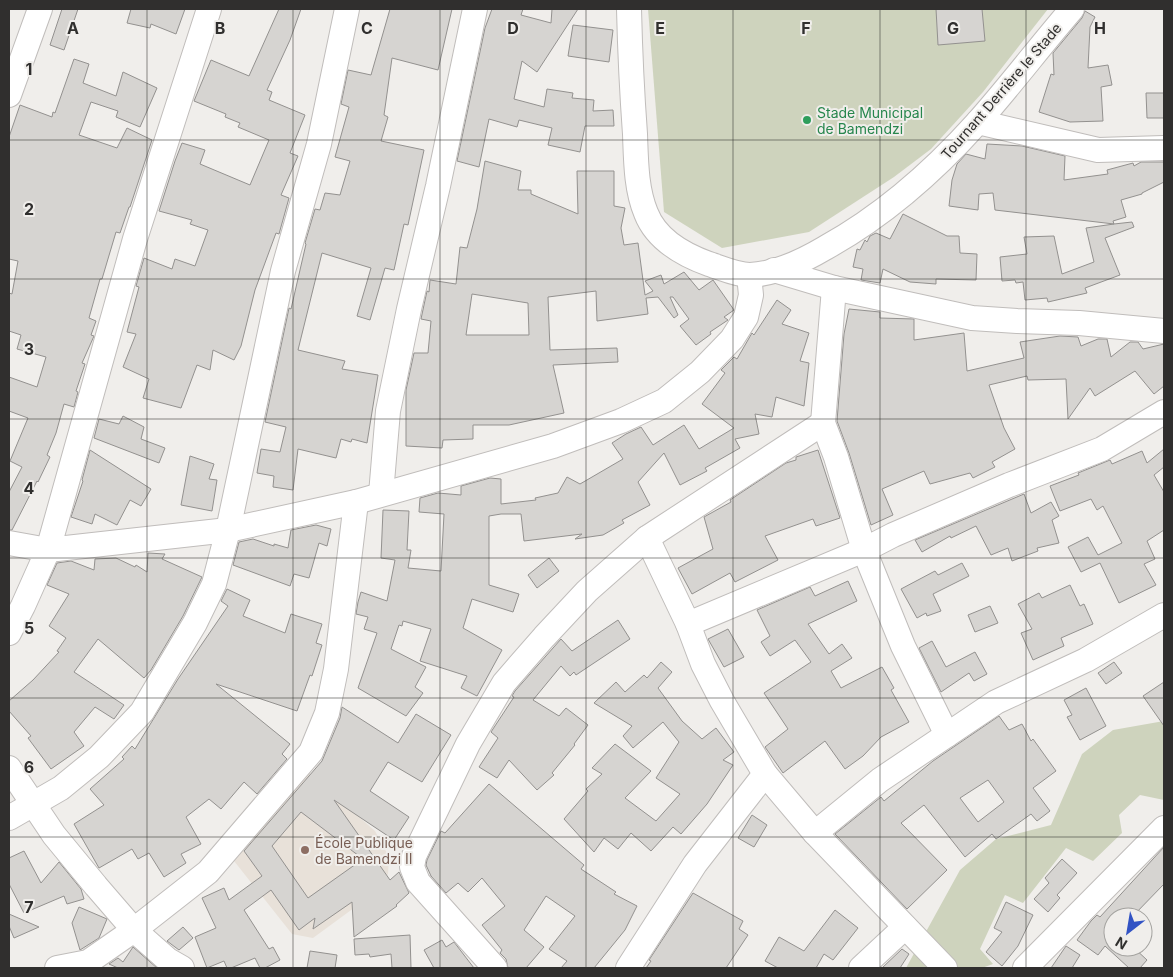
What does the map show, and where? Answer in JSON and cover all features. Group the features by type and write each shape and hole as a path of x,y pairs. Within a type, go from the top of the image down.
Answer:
{"street":[{"path":"9,95 40,9"},
{"path":"9,633 48,550 134,240 209,9"},
{"path":"9,818 61,788 98,757 142,712 195,624 214,584 228,530 282,271 319,144 347,9"},
{"path":"381,494 388,411 475,9"},
{"name":"Tournant Derrière le Stade","path":"629,9 631,80 639,194 647,215 658,233 674,246 696,259 729,271 750,275 774,270 807,258 854,232 878,215 920,180 978,122 1072,9"},
{"path":"978,122 1098,150 1164,148"},
{"path":"774,270 834,288 972,318 1079,323 1164,331"},
{"path":"9,543 48,550 228,530 356,502 553,446 621,421 664,401 700,372 732,339 746,317 751,295 750,275"},
{"path":"834,288 823,423 836,457 864,550 903,646 947,735"},
{"path":"688,624 864,550 893,535 1000,489 1102,449 1164,412"},
{"path":"495,968 418,882 412,867 414,856 468,744 504,683 544,636 587,591 647,538 823,423"},
{"path":"57,968 88,962 134,930 208,872 311,752 327,713 336,669 356,502"},
{"path":"647,538 688,624 703,664 722,701 765,774 815,833 946,968"},
{"path":"815,833 880,780 996,702 1086,660 1164,615"},
{"path":"9,768 35,804 54,835 134,930 168,960 182,968"},
{"path":"628,968 695,864 765,774"},
{"path":"1025,968 1164,828"},
{"path":"861,968 905,927"}],"shaded area":[{"name":"École Publique de Bamendzi II","path":"299,764 375,831 389,857 388,874 358,905 313,938 292,934 219,842"}],"green space":[{"name":"Stade Municipal de Bamendzi","path":"648,9 1048,9 983,92 931,149 894,177 809,232 722,248 664,212"},
{"path":"1164,721 1164,800 1140,795 1119,815 1122,833 1093,861 1066,848 1023,903 1005,895 980,949 993,964 982,968 906,968 960,870 996,839 1051,825 1082,754 1113,730"}],"building":[{"path":"62,9 78,9 64,50 50,45"},
{"path":"131,9 185,9 176,34 151,24 150,28 127,23"},
{"path":"279,9 301,9 290,40 267,90 272,92 269,100 305,115 290,153 298,156 281,195 289,198 279,234 276,233 255,290 241,346 234,360 213,350 210,370 197,365 181,408 143,398 149,379 123,367 136,334 127,332 139,287 136,286 144,258 172,269 175,259 195,266 208,230 190,224 192,220 159,211 182,143 205,150 200,164 250,185 269,140 238,127 240,123 225,117 226,114 194,101 211,60 249,76"},
{"path":"390,9 452,9 438,70 392,58 384,115 388,117 381,141 424,150 408,225 404,224 394,270 385,268 370,320 357,316 371,268 322,253 298,350 345,361 342,369 378,375 367,443 352,439 351,442 341,439 336,458 298,449 293,490 273,487 274,476 257,473 261,449 280,452 286,427 265,422 289,308 291,309 305,243 315,209 320,210 325,193 340,195 350,161 335,157 349,107 341,104 348,70 371,75"},
{"path":"492,9 523,9 521,15 551,23 552,9 578,9 537,72 522,61 514,99 544,107 547,89 573,93 572,98 594,100 593,111 613,110 614,126 585,126 580,152 548,145 552,128 519,120 517,127 489,119 479,167 457,161 485,28"},
{"path":"936,9 982,9 985,41 938,45"},
{"path":"1085,11 1095,17 1090,27 1088,68 1108,65 1112,85 1101,87 1103,121 1070,122 1039,112 1051,74 1054,75 1053,53 1082,18"},
{"path":"573,25 613,30 609,62 568,56"},
{"path":"74,59 89,64 83,83 116,96 123,72 157,88 140,127 116,117 118,111 91,102 79,135 117,148 127,128 152,140 130,207 120,233 116,232 102,279 100,279 89,318 96,321 91,335 94,336 82,363 85,364 76,391 78,392 74,407 64,404 56,433 47,455 50,457 12,530 9,530 9,492 22,467 10,461 28,418 9,411 9,377 37,387 46,357 17,349 21,335 9,331 9,293 12,294 18,261 9,259 9,137 20,105 52,117"},
{"path":"1146,93 1164,93 1164,118 1147,118"},
{"path":"987,144 1022,146 1065,156 1064,180 1108,174 1107,170 1133,163 1134,166 1141,162 1164,162 1164,182 1142,194 1121,200 1126,217 1113,221 1114,224 995,210 993,193 979,194 978,210 949,206 952,180 957,164 966,154 985,159"},
{"path":"485,161 521,171 518,190 531,190 531,194 578,214 577,171 614,171 614,206 625,208 621,228 624,245 638,243 645,295 653,291 645,281 661,275 664,284 684,272 699,290 713,280 734,310 724,317 728,320 710,332 711,334 696,345 680,326 689,319 673,297 670,297 678,315 674,318 658,297 646,298 648,314 597,321 596,291 548,297 550,350 617,348 618,362 553,365 564,413 509,425 473,425 473,439 443,440 442,448 406,446 406,390 414,353 428,353 431,321 421,319 427,291 429,292 430,280 456,284 460,247 467,248 477,209","holes":["472,294 528,303 529,335 466,335"]},
{"path":"903,214 947,236 959,236 960,253 977,254 976,280 936,279 936,284 910,282 883,269 880,283 861,280 863,269 853,267 857,249 860,250 865,240 867,242 870,236 876,233 890,239"},
{"path":"1132,222 1134,227 1105,238 1120,275 1085,288 1087,293 1048,302 1047,298 1025,300 1023,282 1016,283 1015,280 1002,281 1000,257 1027,254 1024,237 1054,236 1062,274 1094,262 1086,228"},
{"path":"777,300 791,310 782,324 809,333 800,361 809,363 804,406 776,397 772,417 755,414 759,434 735,439 740,448 705,468 707,471 680,485 664,453 638,482 650,505 622,520 624,523 603,535 575,539 582,534 524,541 521,514 489,516 489,585 519,594 513,612 472,599 463,628 502,650 477,696 461,688 467,676 420,661 431,629 403,621 402,626 399,625 391,649 426,667 415,687 423,693 406,716 358,688 377,633 364,629 368,617 356,614 358,602 361,592 387,601 395,560 381,558 383,510 409,511 407,550 411,550 408,568 441,571 444,514 419,512 420,498 438,493 461,495 461,486 490,478 501,479 501,504 536,500 535,498 558,493 567,477 580,484 623,459 612,443 641,427 653,445 684,425 699,449 734,428 702,404 725,373 721,370 734,357 737,359 752,333 754,335"},
{"path":"849,309 880,312 880,318 914,319 914,340 964,333 967,371 1024,358 1020,342 1060,336 1078,337 1081,346 1098,339 1107,339 1111,357 1130,342 1138,342 1143,349 1164,344 1164,386 1154,394 1135,371 1095,396 1090,388 1068,419 1066,379 1028,380 1027,376 989,385 1004,428 1015,449 992,462 995,467 973,478 970,473 930,484 924,471 882,489 893,515 871,525 837,421 844,334"},
{"path":"123,416 144,427 141,439 165,448 159,463 94,438 99,419 119,424"},
{"path":"1164,449 1164,467 1154,475 1164,492 1164,530 1147,541 1155,559 1144,564 1156,585 1119,603 1100,563 1081,572 1068,547 1088,537 1098,555 1122,543 1103,506 1097,510 1091,499 1060,511 1050,486 1110,460 1112,464 1142,451 1147,463"},
{"path":"90,450 151,489 141,506 130,500 117,525 95,514 92,524 71,517 83,481"},
{"path":"818,450 840,518 816,526 813,519 765,536 778,560 735,582 730,573 692,594 678,568 713,549 704,517 731,502 730,500 786,463 796,460 796,457"},
{"path":"190,456 214,464 209,479 217,480 212,511 181,505"},
{"path":"1024,494 1031,513 1051,502 1059,516 1052,520 1059,543 1037,548 1038,551 1012,561 1008,548 991,555 976,526 951,538 950,536 922,552 915,540"},
{"path":"316,525 331,529 327,546 319,543 309,578 294,574 290,586 233,565 239,542 253,539 274,546 274,544 288,548 291,530"},
{"path":"148,553 165,554 162,559 202,577 183,616 151,670 144,678 98,639 74,672 124,705 114,719 95,707 74,732 84,746 51,769 28,738 31,736 9,711 9,701 33,680 59,652 57,651 66,638 49,626 69,594 47,585 57,563 71,561 94,570 95,559 116,558 135,567 136,565 147,572"},
{"path":"549,558 559,571 537,588 528,575"},
{"path":"962,563 969,576 933,594 941,611 927,616 926,613 917,618 901,589 935,571 938,575"},
{"path":"848,581 857,601 808,624 829,654 842,644 852,658 831,671 841,688 882,667 894,688 891,690 909,722 881,737 863,756 845,769 825,741 783,773 765,747 788,729 764,693 811,662 795,640 770,656 761,642 770,636 757,610 810,587 815,596"},
{"path":"1070,585 1080,606 1084,604 1093,624 1061,638 1064,646 1033,660 1021,633 1032,629 1018,604 1039,593 1042,598"},
{"path":"227,589 250,600 243,616 285,633 291,614 322,624 316,643 322,645 312,676 310,675 297,711 216,684 290,744 282,754 287,759 257,794 244,782 221,809 209,799 186,817 201,844 181,854 186,863 164,877 149,853 138,859 132,849 99,868 74,824 104,805 90,789 124,759 122,757 132,746 135,749 178,679 228,606 221,601"},
{"path":"990,606 998,623 975,632 968,615"},
{"path":"618,620 630,639 576,675 574,672 570,676 561,666 533,700 559,716 566,708 588,725 575,745 552,773 554,775 537,790 509,760 497,778 479,767 498,738 491,732 514,697 512,696 515,691 561,639 572,651"},
{"path":"728,629 744,657 724,667 708,639"},
{"path":"932,641 946,667 975,652 987,674 974,681 969,673 941,692 919,648"},
{"path":"661,662 672,672 658,688 682,721 702,739 716,728 734,752 723,760 733,765 707,804 681,834 673,827 651,851 631,833 618,849 604,838 594,852 564,819 588,791 586,789 602,774 592,768 615,744 651,771 625,798 656,821 680,794 656,778 679,742 663,722 633,748 623,736 632,726 594,703 616,682 625,692 644,675 647,678"},
{"path":"1114,662 1122,673 1106,684 1098,673"},
{"path":"1164,682 1164,726 1143,696"},
{"path":"1086,688 1106,726 1080,740 1067,717 1072,715 1064,700"},
{"path":"342,707 398,743 416,714 451,735 422,782 388,762 370,791 409,817 394,840 334,800 390,880 399,872 409,893 397,906 354,937 352,902 313,929 315,918 299,930 271,890 244,910 269,949 273,947 280,960 265,968 260,968 255,958 231,968 227,968 224,961 207,968 195,937 216,928 202,898 224,888 229,900 262,876 244,851 322,761 340,718","holes":["301,812 363,859 308,898 272,846"]},
{"path":"999,716 1009,730 1022,724 1031,741 1033,739 1056,771 1033,788 1050,811 1037,821 1031,814 996,839 992,834 965,857 924,805 901,823 947,870 907,909 835,834 881,797 884,801 933,761","holes":["988,780 1004,802 978,822 960,798"]},
{"path":"489,784 584,865 581,869 616,892 614,894 637,906 625,930 594,968 561,968 567,961 549,949 575,916 546,896 524,930 544,947 526,968 508,968 506,959 500,953 502,950 482,925 505,906 482,878 468,892 458,883 446,893 431,876 426,865 427,860 441,831 445,833"},
{"path":"752,815 767,825 754,847 738,838"},
{"path":"1164,847 1164,884 1142,907 1109,907"},
{"path":"24,851 41,883 59,862 81,889 84,899 67,904 64,896 24,913 9,884 9,858"},
{"path":"1062,859 1077,873 1057,895 1060,898 1048,912 1034,899 1049,883 1045,878"},
{"path":"693,893 743,921 739,929 748,935 726,968 646,968 651,961 649,960"},
{"path":"1006,902 1033,915 1018,946 1002,966 986,952 1002,932 994,928"},
{"path":"79,907 107,919 99,938 80,950 72,923"},
{"path":"835,910 858,928 833,960 824,954 816,968 778,968 765,961 779,937 804,951"},
{"path":"9,914 39,927 14,938 9,926"},
{"path":"1103,914 1103,949 1098,955 1077,940 1097,915 1100,917"},
{"path":"183,927 193,938 179,950 167,941"},
{"path":"410,935 411,968 392,968 391,954 370,957 369,954 355,955 354,939"},
{"path":"442,940 446,947 454,942 474,968 434,968 424,950"},
{"path":"1066,946 1080,955 1072,968 1051,968"},
{"path":"133,947 157,968 118,968 109,964 118,958 123,962"},
{"path":"902,949 909,954 900,968 882,968"},
{"path":"310,951 337,955 335,968 307,968"},
{"path":"1117,957 1144,957 1147,960 1140,968 1129,968"}],"place":[{"name":"Stade Municipal de Bamendzi","path":"807,120"},
{"name":"École Publique de Bamendzi II","path":"305,850"}]}
